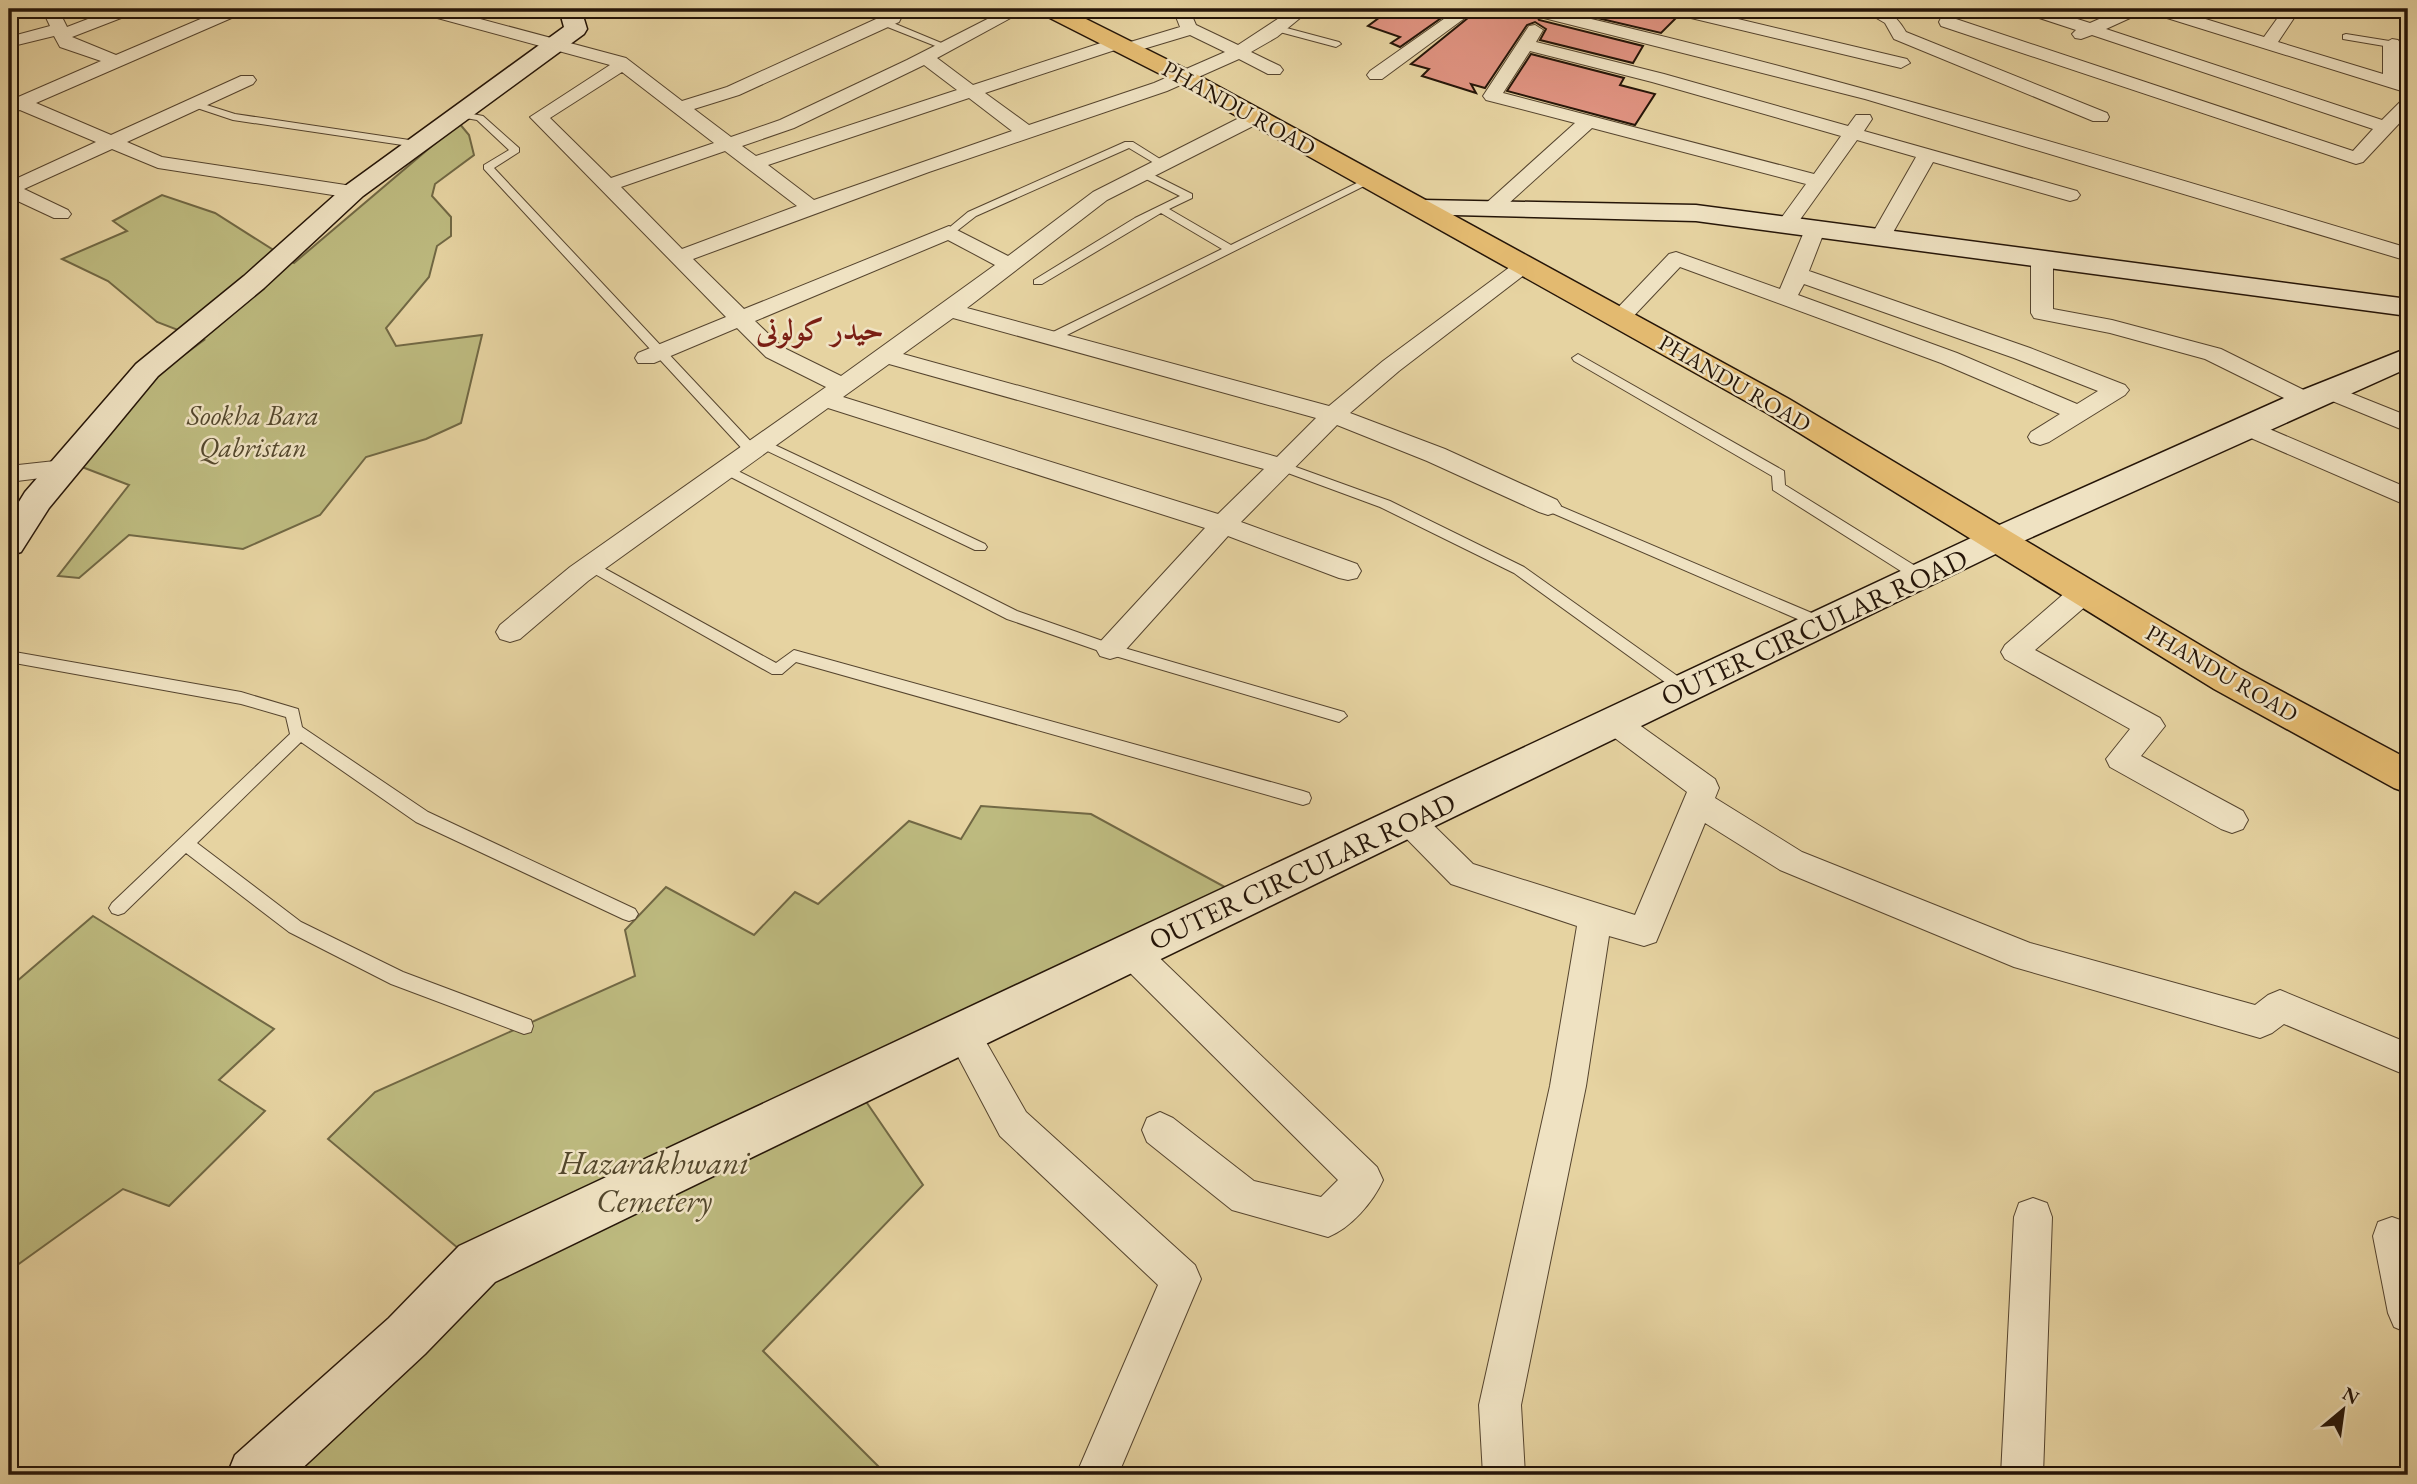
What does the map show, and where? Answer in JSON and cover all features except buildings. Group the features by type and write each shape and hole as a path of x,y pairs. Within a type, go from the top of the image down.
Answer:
{"main road":[{"name":"PHANDU ROAD","path":"1050,9 1184,77 1778,406 2227,679 2408,777"}],"street":[{"path":"50,9 66,43 117,61"},
{"path":"9,42 60,32 128,9"},
{"path":"15,106 237,9"},
{"path":"425,9 556,43 623,64 812,208"},
{"path":"9,544 37,500 147,370 254,282 352,192 576,29 570,9"},
{"path":"608,185 787,124 925,58 1019,9"},
{"path":"1181,9 1192,29 1274,70"},
{"path":"679,257 1184,77 1238,54 1279,29 1303,9"},
{"path":"1376,75 1469,9"},
{"path":"1676,9 1901,63"},
{"path":"1787,224 1901,63 1900,35 1891,20 1869,9"},
{"path":"2030,9 2384,127"},
{"path":"1992,74 2135,9"},
{"path":"2157,9 2400,85 2400,46"},
{"path":"2268,44 2292,9"},
{"path":"1819,181 1492,96 1547,11 1663,39 1878,99 2408,255"},
{"path":"681,107 733,91 888,20"},
{"path":"1947,22 2356,158 2408,104"},
{"path":"754,163 971,92 1124,46 1192,29"},
{"path":"1900,35 2100,117"},
{"path":"1525,45 1658,78 2070,195"},
{"path":"925,58 1026,132"},
{"path":"623,64 539,117 774,352 833,393 1348,570"},
{"path":"9,189 247,79"},
{"path":"15,106 158,162 352,192"},
{"path":"510,632 591,566 950,310 1100,196 1256,117"},
{"path":"1491,209 1588,121"},
{"path":"1881,236 1928,154"},
{"path":"9,189 61,214"},
{"path":"1422,208 1696,213 2408,308"},
{"path":"1787,299 1799,275 1816,227"},
{"path":"653,355 950,232 1010,265"},
{"path":"1620,317 1676,258 1949,358 2078,413"},
{"path":"2022,353 2042,313 2042,260"},
{"path":"1110,649 1223,525 1333,415 1391,366 1525,265"},
{"path":"1799,275 2022,353 2117,390 2040,437"},
{"path":"950,310 1333,415 1436,455 1548,506"},
{"path":"2042,313 2112,327 2213,354 2317,395 2408,425"},
{"path":"885,356 1282,466"},
{"name":"OUTER CIRCULAR ROAD","path":"255,1475 407,1336 477,1264 1998,539 2317,395 2408,357"},
{"path":"2246,427 2408,498"},
{"path":"9,474 64,468"},
{"path":"2084,592 2015,652 2150,726 2121,759 2232,820"},
{"path":"1408,820 1462,874 1644,932 1704,788 1614,722"},
{"path":"1698,803 1791,861 2026,957 2260,1022 2280,1006 2408,1060"},
{"path":"1504,1475 1500,1405 1569,1086 1595,918"},
{"path":"1131,952 1364,1180 1328,1218 1245,1197 1160,1130"},
{"path":"962,1032 1013,1125 1181,1279 1097,1475"},
{"path":"2022,1475 2034,1217"},
{"path":"2392,1236 2408,1313"}],"lane":[{"path":"1333,9 1343,11"},
{"path":"888,20 946,47"},
{"path":"1279,29 1336,44"},
{"path":"2346,37 2400,46"},
{"path":"194,104 233,117 416,144"},
{"path":"457,114 480,117 514,150 488,167 653,355 757,447 981,547"},
{"path":"950,232 972,214 1129,144 1153,169 1188,196 1161,209 1038,282"},
{"path":"1051,338 1371,180"},
{"path":"1161,209 1230,249"},
{"path":"1578,358 1779,474 1777,487 1920,576"},
{"path":"1282,466 1385,504 1518,570 1685,689"},
{"path":"726,469 1012,615 1110,649 1339,716"},
{"path":"1548,506 1821,623"},
{"path":"591,566 777,670 794,656 1303,798"},
{"path":"9,656 241,698 293,713 295,730 422,817 629,915"},
{"path":"118,908 301,733"},
{"path":"185,843 295,927 397,978 524,1026"}],"green space":[{"name":"Sookha Bara Qabristan","path":"459,123 469,135 474,155 435,184 432,196 451,217 451,236 437,246 429,277 386,328 396,346 482,335 461,423 426,439 366,457 320,515 243,549 129,535 79,578 58,576 129,485 82,467 147,382 204,340 157,322 108,281 62,259 127,231 113,221 162,195 215,213 294,263"},
{"name":"Hazarakhwani Cemetery","path":"981,806 1091,814 1245,898 854,1084 923,1185 763,1351 887,1475 253,1475 477,1264 328,1139 375,1092 635,976 625,930 666,887 754,935 795,892 818,904 909,821 961,839"},
{"path":"93,916 274,1029 219,1080 265,1111 169,1206 123,1189 9,1271 9,988"}],"district":[{"name":"حیدر کولونی","path":"820,329"}]}
